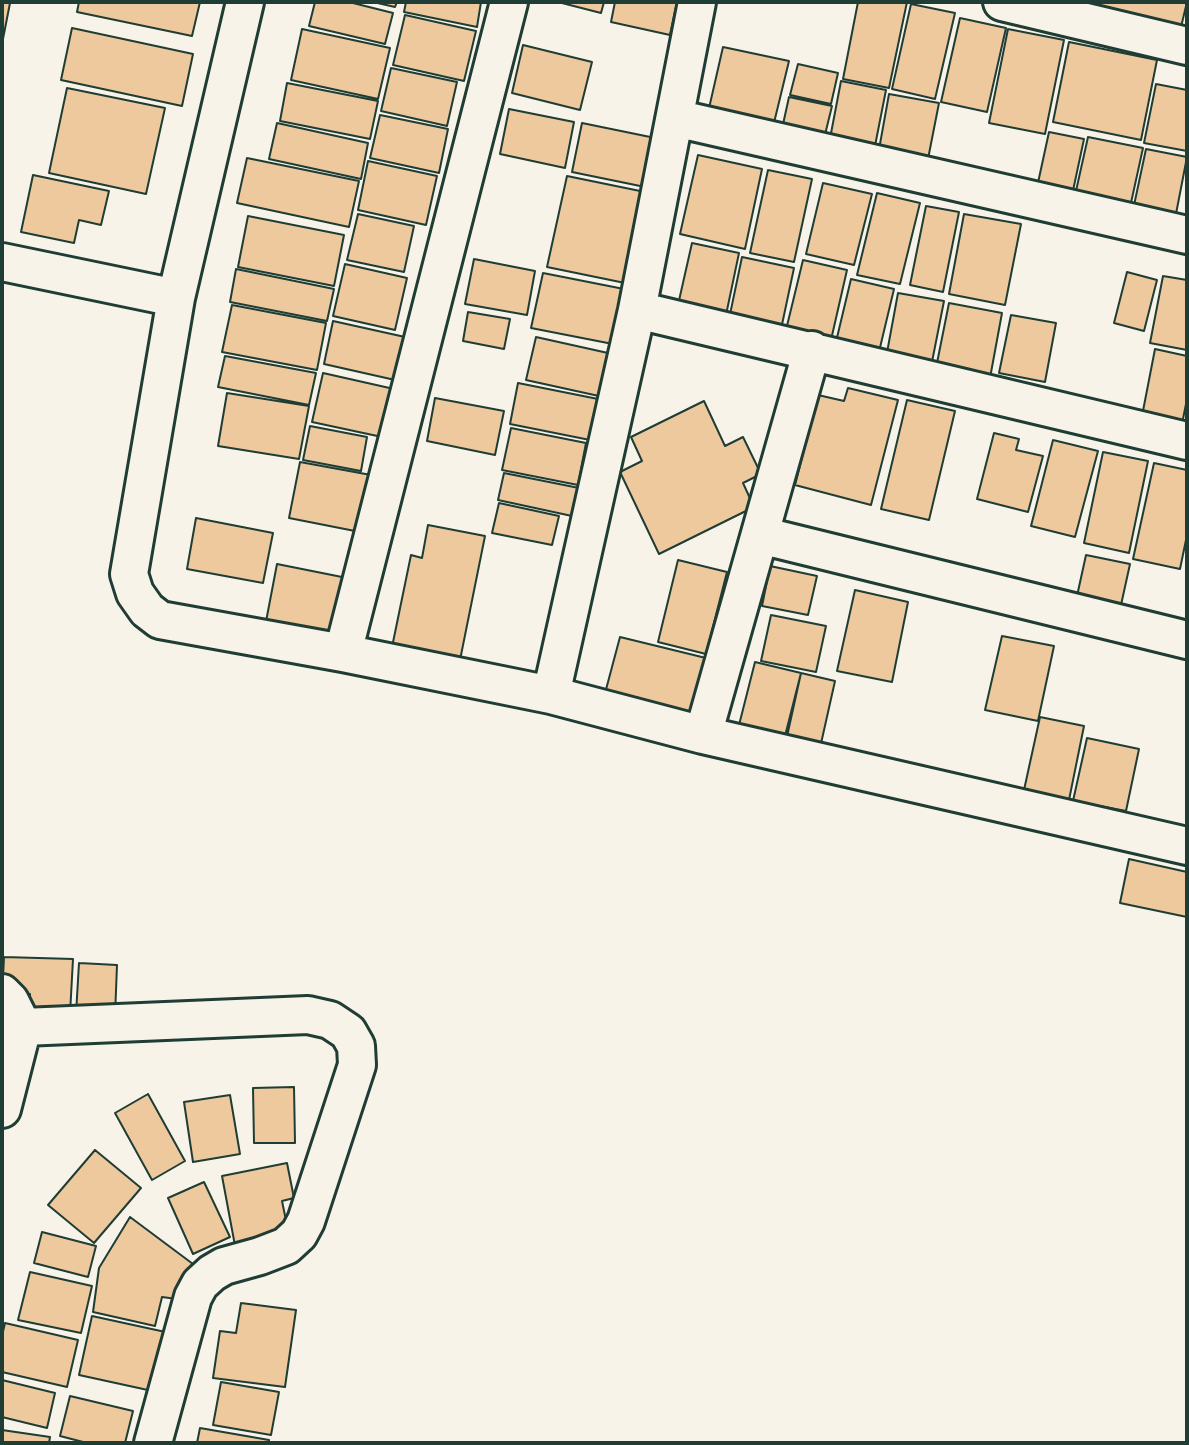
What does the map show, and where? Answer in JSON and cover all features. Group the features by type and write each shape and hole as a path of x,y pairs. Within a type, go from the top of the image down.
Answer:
{"street":[{"path":"245,2 176,298 129,574 135,593 147,610 160,620 551,695 703,735 1187,846"},
{"path":"343,653 509,2"},
{"path":"551,695 637,310 697,2"},
{"path":"1002,2 1187,46"},
{"path":"675,118 1187,235"},
{"path":"2,262 176,298"},
{"path":"637,310 1187,441"},
{"path":"703,735 812,350"},
{"path":"760,535 1187,640"},
{"path":"2,993 10,1001 23,1027 2,1109"},
{"path":"23,1027 308,1015 330,1020 348,1032 356,1046 357,1065 306,1221 299,1234 286,1246 224,1266 200,1284 193,1297 153,1443"}],"building":[{"path":"2,2 10,3 2,44"},
{"path":"79,2 200,2 192,36 77,12"},
{"path":"315,2 349,2 393,13 385,44 309,26"},
{"path":"373,2 397,2 395,7"},
{"path":"406,2 481,2 477,27 404,12"},
{"path":"558,2 604,2 601,13"},
{"path":"615,2 677,2 670,35 611,22"},
{"path":"858,2 907,2 889,88 843,79"},
{"path":"1087,2 1187,2 1181,27 1086,7"},
{"path":"911,4 955,13 935,99 892,89"},
{"path":"405,15 476,31 464,81 393,65"},
{"path":"960,18 1006,28 987,112 941,102"},
{"path":"72,28 193,54 182,106 61,80"},
{"path":"302,29 390,48 378,99 291,80"},
{"path":"1008,29 1064,40 1045,134 989,123"},
{"path":"1069,42 1157,60 1141,140 1053,122"},
{"path":"523,45 592,62 580,110 512,93"},
{"path":"723,47 789,61 772,131 707,117"},
{"path":"798,64 838,73 831,104 790,95"},
{"path":"391,68 457,82 447,126 381,111"},
{"path":"841,81 886,90 873,156 828,149"},
{"path":"287,83 378,101 370,139 280,121"},
{"path":"1156,84 1187,90 1187,151 1144,143"},
{"path":"67,88 165,108 146,194 49,173"},
{"path":"889,94 939,103 927,164 878,155"},
{"path":"789,97 832,106 822,147 780,138"},
{"path":"509,109 574,122 565,168 500,154"},
{"path":"380,115 448,129 439,173 370,158"},
{"path":"277,123 368,143 361,179 269,159"},
{"path":"582,123 660,139 650,188 572,172"},
{"path":"1049,132 1084,139 1071,200 1036,192"},
{"path":"1088,137 1143,148 1129,212 1074,200"},
{"path":"1146,149 1187,157 1175,219 1133,210"},
{"path":"698,155 762,169 745,249 680,234"},
{"path":"247,158 359,181 349,227 237,203"},
{"path":"368,161 437,176 426,225 358,210"},
{"path":"768,170 812,179 794,262 750,253"},
{"path":"33,175 109,191 101,225 79,220 74,243 21,232"},
{"path":"567,176 645,192 625,283 547,267"},
{"path":"823,183 872,194 854,265 806,254"},
{"path":"877,193 920,203 900,284 857,275"},
{"path":"926,206 959,212 943,292 910,285"},
{"path":"358,214 414,226 404,272 347,260"},
{"path":"964,214 1021,224 1005,305 949,294"},
{"path":"248,216 344,235 334,286 238,267"},
{"path":"692,243 739,253 726,315 678,305"},
{"path":"742,257 794,268 780,334 728,324"},
{"path":"474,259 535,271 527,315 465,304"},
{"path":"803,260 847,270 831,340 786,330"},
{"path":"345,264 407,278 395,330 333,316"},
{"path":"236,269 334,289 327,321 230,302"},
{"path":"1127,272 1157,280 1144,331 1114,323"},
{"path":"543,273 629,290 618,345 531,328"},
{"path":"1163,276 1187,280 1187,350 1150,343"},
{"path":"851,279 894,289 878,356 835,346"},
{"path":"898,293 944,301 931,367 886,358"},
{"path":"949,303 1002,313 990,378 936,368"},
{"path":"232,305 326,323 317,370 222,352"},
{"path":"468,312 510,319 504,349 463,341"},
{"path":"1011,315 1056,323 1045,382 999,373"},
{"path":"333,321 405,337 395,380 324,364"},
{"path":"536,337 617,355 608,398 526,380"},
{"path":"1155,349 1187,356 1187,399 1182,424 1142,416"},
{"path":"225,356 316,373 309,405 218,387"},
{"path":"323,373 394,389 382,437 312,422"},
{"path":"518,383 598,399 590,440 510,424"},
{"path":"848,388 898,400 871,505 795,485 818,395 844,401"},
{"path":"227,393 309,406 299,459 218,446"},
{"path":"435,398 504,411 495,455 427,441"},
{"path":"907,400 955,411 929,520 881,509"},
{"path":"704,401 725,446 743,437 761,474 743,483 754,507 659,554 620,472 642,461 631,437"},
{"path":"310,426 367,437 361,471 303,460"},
{"path":"511,428 586,443 578,485 502,470"},
{"path":"994,433 1019,439 1016,450 1043,456 1028,512 977,499"},
{"path":"1053,440 1098,451 1075,537 1031,526"},
{"path":"1103,452 1148,461 1129,553 1084,543"},
{"path":"300,462 371,475 360,532 289,518"},
{"path":"1154,463 1187,470 1187,535 1180,569 1133,559"},
{"path":"504,473 579,488 572,516 498,500"},
{"path":"499,503 559,516 552,545 492,533"},
{"path":"196,518 273,533 263,583 187,569"},
{"path":"428,525 485,536 459,665 391,652 411,555 422,558"},
{"path":"1086,555 1130,564 1121,605 1077,596"},
{"path":"678,560 727,572 706,654 658,642"},
{"path":"277,564 347,578 333,646 264,632"},
{"path":"770,566 817,576 808,615 762,606"},
{"path":"855,590 908,602 892,682 837,671"},
{"path":"771,615 826,626 816,672 761,661"},
{"path":"1002,636 1054,646 1038,721 985,710"},
{"path":"620,637 710,659 694,720 604,697"},
{"path":"755,662 801,673 784,740 738,729"},
{"path":"801,673 835,681 820,748 786,741"},
{"path":"1040,717 1084,726 1069,800 1024,790"},
{"path":"1087,738 1139,749 1126,811 1073,801"},
{"path":"1129,859 1187,872 1187,917 1120,903"},
{"path":"4,957 73,959 70,1014 30,1013 30,994 12,994 13,979 3,978"},
{"path":"79,963 117,965 115,1016 76,1014"},
{"path":"294,1087 295,1143 254,1143 253,1088"},
{"path":"148,1094 185,1161 152,1180 115,1113"},
{"path":"230,1095 240,1154 193,1162 184,1102"},
{"path":"95,1150 141,1188 94,1243 48,1205"},
{"path":"287,1163 294,1198 282,1201 290,1240 236,1251 222,1176"},
{"path":"204,1182 230,1237 193,1254 168,1198"},
{"path":"130,1217 201,1270 184,1300 162,1297 155,1326 93,1312 99,1268"},
{"path":"42,1232 96,1246 88,1277 34,1263"},
{"path":"30,1272 92,1286 81,1333 18,1320"},
{"path":"241,1303 296,1310 285,1387 213,1378 220,1331 236,1333"},
{"path":"92,1316 170,1333 157,1392 79,1375"},
{"path":"5,1323 78,1340 67,1387 2,1372"},
{"path":"2,1380 55,1393 47,1428 2,1417"},
{"path":"221,1382 279,1392 271,1435 213,1425"},
{"path":"70,1396 133,1411 125,1443 87,1443 60,1436"},
{"path":"200,1428 269,1440 269,1443 197,1443"},
{"path":"2,1430 50,1437 49,1443 2,1443"}]}
